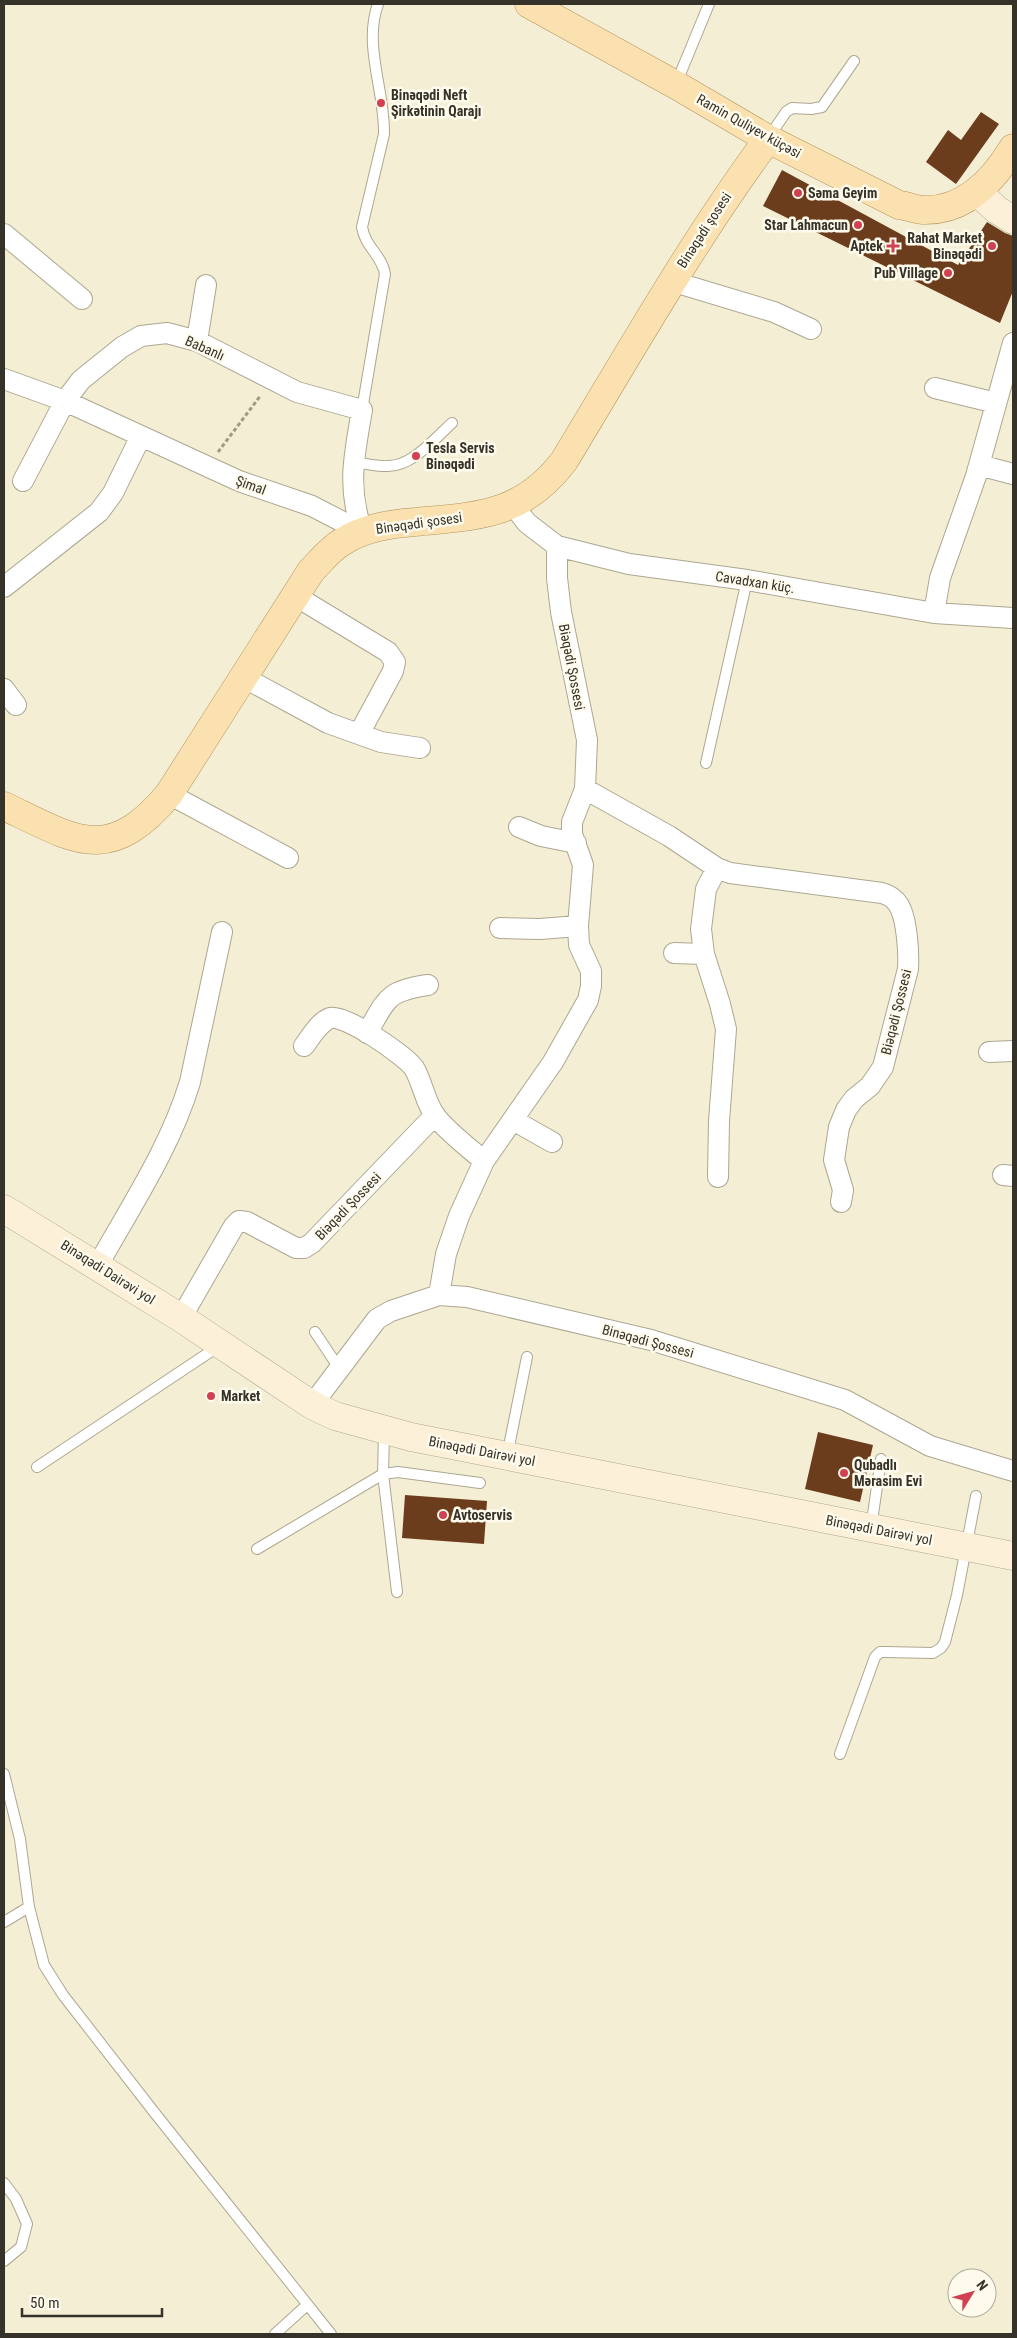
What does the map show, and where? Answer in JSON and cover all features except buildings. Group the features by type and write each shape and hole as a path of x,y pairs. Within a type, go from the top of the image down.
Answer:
{"main road":[{"name":"Ramin Quliyev küçəsi","path":"528,4 676,84 768,139 899,205 922,210 944,208 961,202 977,192 996,174 1013,148"},
{"name":"Binəqədi şosesi","path":"4,806 75,839 101,841 120,835 142,822 169,794 294,595 324,557 341,542 362,532 395,524 478,515 513,505 545,484 564,461 671,281 732,187 768,139"},
{"path":"977,192 992,207 1013,220"},
{"name":"Binəqədi Dairəvi yol","path":"4,1209 98,1265 312,1405 335,1416 384,1430 507,1456 1013,1556"}],"street":[{"path":"4,234 82,299"},
{"path":"671,281 774,312 811,329"},
{"path":"197,341 206,285"},
{"name":"Babanlı","path":"23,481 65,401 81,380 122,347 141,336 167,333 197,341 297,392 362,410"},
{"path":"934,613 940,578 979,465 1013,343"},
{"name":"Şimal","path":"4,379 65,401 239,481 312,506 362,532"},
{"path":"935,388 996,403"},
{"path":"362,410 353,462 352,489 354,508 362,532"},
{"path":"4,587 100,512 113,493 141,436"},
{"path":"979,465 1013,474"},
{"name":"Cavadxan küç.","path":"513,505 527,523 557,546 629,564 747,580 934,613 1013,618"},
{"name":"Biəqədi Şossesi","path":"439,1295 446,1254 459,1216 484,1161 553,1062 588,1000 591,986 591,971 579,945 578,926 583,865 572,834 572,822 585,789 587,740 561,612 557,578 557,546"},
{"path":"294,595 388,652 395,662 393,671 359,734"},
{"path":"243,677 328,723 381,742 420,748"},
{"path":"4,689 16,705"},
{"name":"Biəqədi Şossesi","path":"585,789 669,836 717,868 730,873 882,893 890,896 901,908 909,952 908,969 883,1067 870,1086 854,1099 846,1110 840,1127 834,1160 843,1190 841,1202"},
{"path":"169,794 288,858"},
{"path":"519,827 541,836 576,843"},
{"path":"717,868 706,890 702,909 701,929 704,954 726,1029 719,1121 718,1177"},
{"path":"500,928 540,930 578,926"},
{"path":"98,1265 172,1134 183,1105 190,1082 222,932"},
{"path":"674,953 704,954"},
{"path":"367,1033 390,996 403,988 428,985"},
{"path":"304,1046 322,1023 331,1018 339,1017 367,1033 412,1066 421,1081 425,1096 435,1115 457,1138 484,1161"},
{"path":"989,1052 1013,1051"},
{"name":"Biəqədi Şossesi","path":"181,1318 234,1226 240,1221 247,1222 296,1248 304,1248 312,1243 435,1115"},
{"path":"513,1120 552,1142"},
{"name":"Binəqədi Şossesi","path":"312,1405 377,1319 391,1311 439,1295 475,1298 651,1340 845,1400 930,1446 1013,1471"}],"lane":[{"path":"362,410 385,274 384,265 364,238 362,227 384,134 384,119 374,55 373,30 378,4"},
{"path":"676,84 709,4"},
{"path":"768,139 786,112 792,108 811,109 822,106 854,61"},
{"path":"353,462 388,466 402,463 417,454 452,423"},
{"path":"706,763 747,580"},
{"path":"315,1332 339,1368"},
{"path":"37,1467 220,1345"},
{"path":"507,1456 527,1356"},
{"path":"384,1430 383,1474 397,1592"},
{"path":"870,1529 881,1460"},
{"path":"256,1550 383,1474 398,1472 480,1483"},
{"path":"840,1754 875,1657 880,1652 933,1653 941,1648 945,1642 957,1595 976,1496"},
{"path":"4,1774 20,1839 29,1906 44,1965 63,1995 331,2334"},
{"path":"4,1922 29,1906"},
{"path":"4,2183 16,2200 27,2224 21,2247 4,2260"},
{"path":"275,2334 308,2305"}],"path":[{"path":"208,467 272,380"}],"place":[{"name":"Binəqədi Neft Şirkətinin Qarajı","path":"381,103"},
{"name":"Səma Geyim","path":"798,193"},
{"name":"Star Lahmacun","path":"858,225"},
{"name":"Aptek","path":"893,246"},
{"name":"Rahat Market Binəqədi","path":"992,246"},
{"name":"Pub Village","path":"948,273"},
{"name":"Tesla Servis Binəqədi","path":"416,456"},
{"name":"Market","path":"211,1396"},
{"name":"Qubadlı Mərasim Evi","path":"844,1473"},
{"name":"Avtoservis","path":"443,1515"}]}
